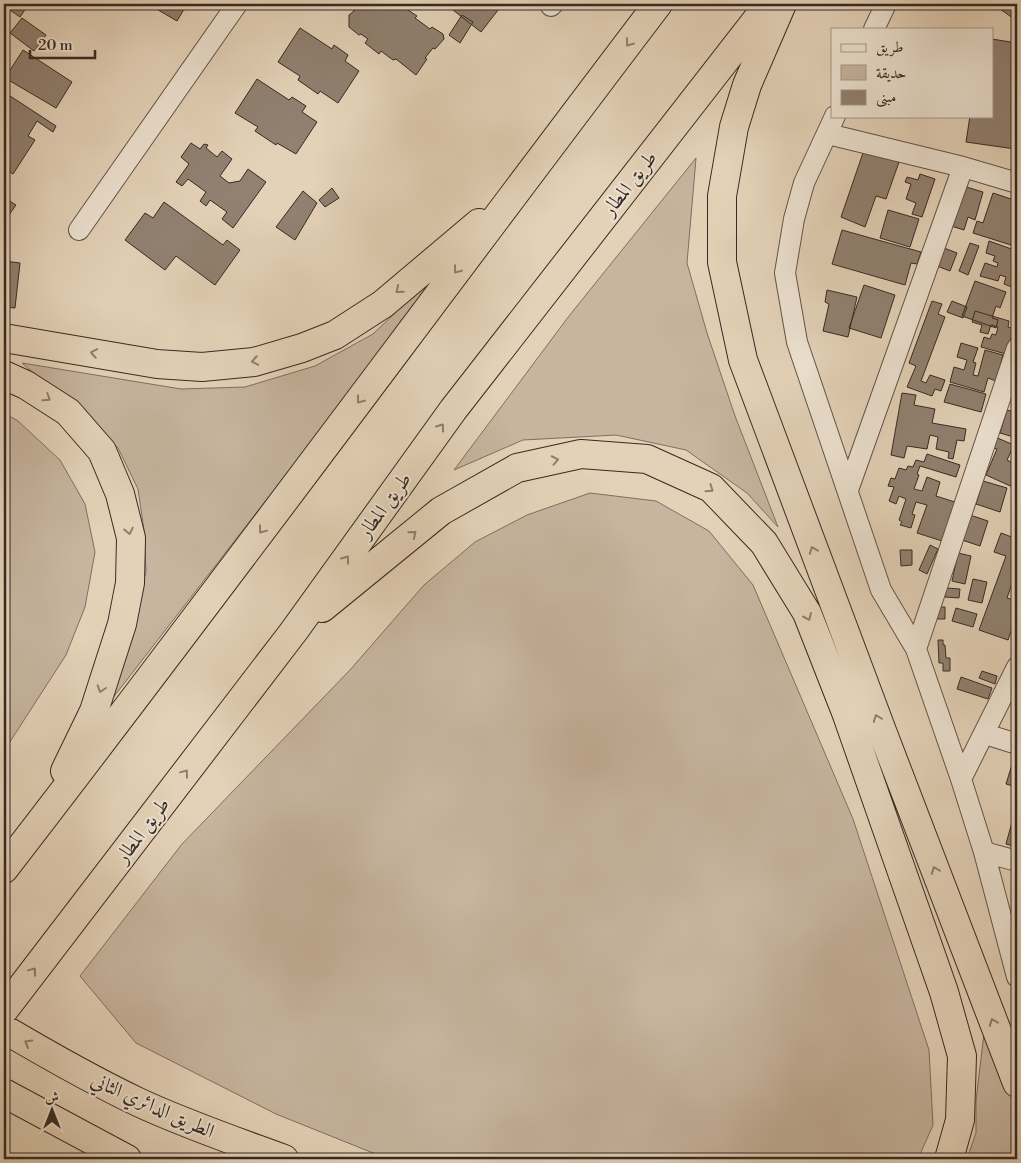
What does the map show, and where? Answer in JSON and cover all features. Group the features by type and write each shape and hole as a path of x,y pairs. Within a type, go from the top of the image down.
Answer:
{"highway":[{"path":"4,869 137,698 658,4"},
{"name":"طريق المطار","path":"4,1010 294,630 453,410 769,4"},
{"path":"782,4 747,85 734,128 722,196 722,262 743,360 878,722 1017,1083"},
{"path":"4,338 157,364 202,367 254,362 302,348 335,335 383,304 516,191"},
{"path":"4,375 26,385 68,412 102,450 120,494 131,538 130,583 120,633 94,711 40,822"},
{"path":"294,630 441,511 517,468 581,454 648,459 711,488 764,543 807,613 847,715 944,992 962,1056 960,1120 949,1159"},
{"name":"الطريق الدائري الثاني","path":"4,1029 53,1058 138,1102 189,1124 284,1159"},
{"path":"13,1099 127,1159"}],"street":[{"path":"78,230 237,4"},
{"path":"874,28 886,4"},
{"path":"1017,183 831,125 804,183 794,219 786,273 797,342 881,590 916,649 984,852 1017,977"},
{"path":"848,490 963,167"},
{"path":"916,649 1017,348"},
{"path":"961,779 1017,667"},
{"path":"985,734 1017,744"},
{"path":"984,852 1017,861"}],"green space":[{"path":"696,158 687,263 707,333 735,416 778,527 747,493 686,450 616,435 523,440 454,470 569,316"},
{"path":"457,254 112,699 146,572 144,530 138,489 118,448 22,363 181,389 245,387 315,366 373,334"},
{"path":"4,413 18,421 60,460 85,504 95,552 85,607 66,655 4,751"},
{"path":"590,493 656,501 709,531 753,585 853,819 929,1050 933,1125 918,1159 388,1159 276,1114 136,1043 80,976 182,844 350,670 424,585 475,542 527,515"},
{"path":"984,1033 1017,1111 1017,1159 967,1159 976,1133 976,1101"}],"building":[{"path":"11,4 28,5 20,17 7,8"},
{"path":"148,4 187,4 177,21"},
{"path":"353,4 403,4 402,6 417,16 415,18 430,29 432,27 443,34 444,39 425,58 427,59 416,75 396,59 393,60 381,51 379,54 365,43 368,39 349,27 349,15 354,11"},
{"path":"450,4 502,5 481,32 448,6"},
{"path":"993,4 1017,4 1017,21"},
{"path":"462,15 473,22 460,43 449,35"},
{"path":"22,18 46,35 34,51 10,33"},
{"path":"300,28 332,49 334,45 348,55 345,61 359,71 338,103 320,91 318,94 298,80 300,76 278,62"},
{"path":"994,39 1017,43 1017,132 1015,149 966,142 970,118 994,118"},
{"path":"23,50 72,82 56,108 5,78"},
{"path":"257,79 289,100 292,97 306,106 302,112 317,122 296,154 277,143 276,145 255,131 258,127 235,113"},
{"path":"4,92 56,126 53,132 37,121 28,136 35,140 13,174 4,168"},
{"path":"191,143 200,149 204,144 208,145 206,148 217,157 222,151 232,159 220,176 229,183 240,181 248,169 266,182 233,228 222,219 227,212 210,200 206,206 200,201 206,192 188,179 182,186 176,182 189,164 181,157"},
{"path":"864,150 899,162 886,199 876,196 865,227 841,217"},
{"path":"1017,155 1017,177 1011,175"},
{"path":"920,174 935,179 922,217 912,214 916,203 906,199 911,184 905,182 907,177 918,180"},
{"path":"963,186 983,192 975,220 968,217 964,230 951,226"},
{"path":"332,188 339,198 325,207 319,200"},
{"path":"303,191 317,203 295,240 276,227"},
{"path":"993,193 1017,201 1017,225 1011,245 973,233 977,221 983,223"},
{"path":"8,200 16,205 6,219 9,221 4,229 4,201 6,203"},
{"path":"164,202 223,245 227,240 240,250 215,285 176,256 165,270 125,240 145,213 153,218"},
{"path":"888,210 919,219 910,247 880,238"},
{"path":"842,230 921,252 917,264 911,263 905,285 832,264"},
{"path":"989,241 1017,251 1017,289 1004,284 1006,277 1000,275 998,281 980,276 985,263 997,267 998,263 993,261 995,256 986,253"},
{"path":"970,243 979,246 968,275 959,271"},
{"path":"944,248 957,253 950,271 937,266"},
{"path":"4,261 20,263 15,308 4,307"},
{"path":"975,281 1006,292 1000,308 996,306 992,318 998,320 996,328 962,316"},
{"path":"864,285 895,295 881,338 849,328"},
{"path":"827,290 857,297 848,337 823,331 829,304 825,302"},
{"path":"932,301 942,304 938,314 945,317 921,381 926,383 930,375 945,380 941,391 935,389 932,396 907,387 916,366 909,363"},
{"path":"952,301 967,307 963,318 947,312"},
{"path":"975,311 1009,321 1008,327 1014,329 1006,354 981,347 984,337 990,339 992,334 996,335 998,327 991,325 988,334 980,332 982,325 972,322"},
{"path":"961,343 978,348 973,362 976,363 973,375 978,376 985,350 1003,355 996,381 988,378 984,392 950,382 954,367 964,370 967,360 957,357"},
{"path":"1017,366 1017,401 1005,397"},
{"path":"950,384 986,394 981,412 944,402"},
{"path":"902,393 916,395 914,405 935,409 932,423 966,429 964,441 957,440 953,459 948,458 949,452 936,449 938,437 930,435 927,449 907,446 904,458 891,455"},
{"path":"1007,410 1017,413 1017,438 1000,433"},
{"path":"995,437 1014,445 1007,460 1017,465 1017,489 986,475 997,449 991,447"},
{"path":"927,454 960,465 956,477 920,466 917,474 919,475 914,489 922,491 927,477 940,482 936,496 955,502 942,541 917,533 927,505 916,502 912,514 915,515 911,528 900,525 902,522 899,520 906,499 899,496 896,504 889,501 894,487 888,486 891,478 895,479 899,468 906,470 908,466 913,467 916,460 924,462"},
{"path":"983,481 1007,488 1000,512 976,504"},
{"path":"967,514 988,521 980,546 959,539"},
{"path":"1001,533 1017,539 1017,586 1012,584 1007,598 1017,601 1017,613 1008,640 979,630 1006,556 994,552"},
{"path":"930,545 938,549 927,574 919,570"},
{"path":"900,550 912,550 912,565 901,566"},
{"path":"958,553 971,556 965,584 952,581"},
{"path":"973,579 987,582 982,603 968,600"},
{"path":"946,588 960,589 959,598 945,597"},
{"path":"936,607 945,607 945,619 936,619"},
{"path":"956,608 977,614 973,627 952,621"},
{"path":"938,640 943,640 943,645 945,645 946,658 950,658 950,671 943,671 943,663 939,663"},
{"path":"982,671 997,676 995,684 979,678"},
{"path":"961,677 992,688 988,699 957,689"},
{"path":"1017,719 1017,733 1013,732"},
{"path":"1015,755 1017,755 1017,787 1006,784"},
{"path":"1017,804 1017,847 1006,844"}]}
